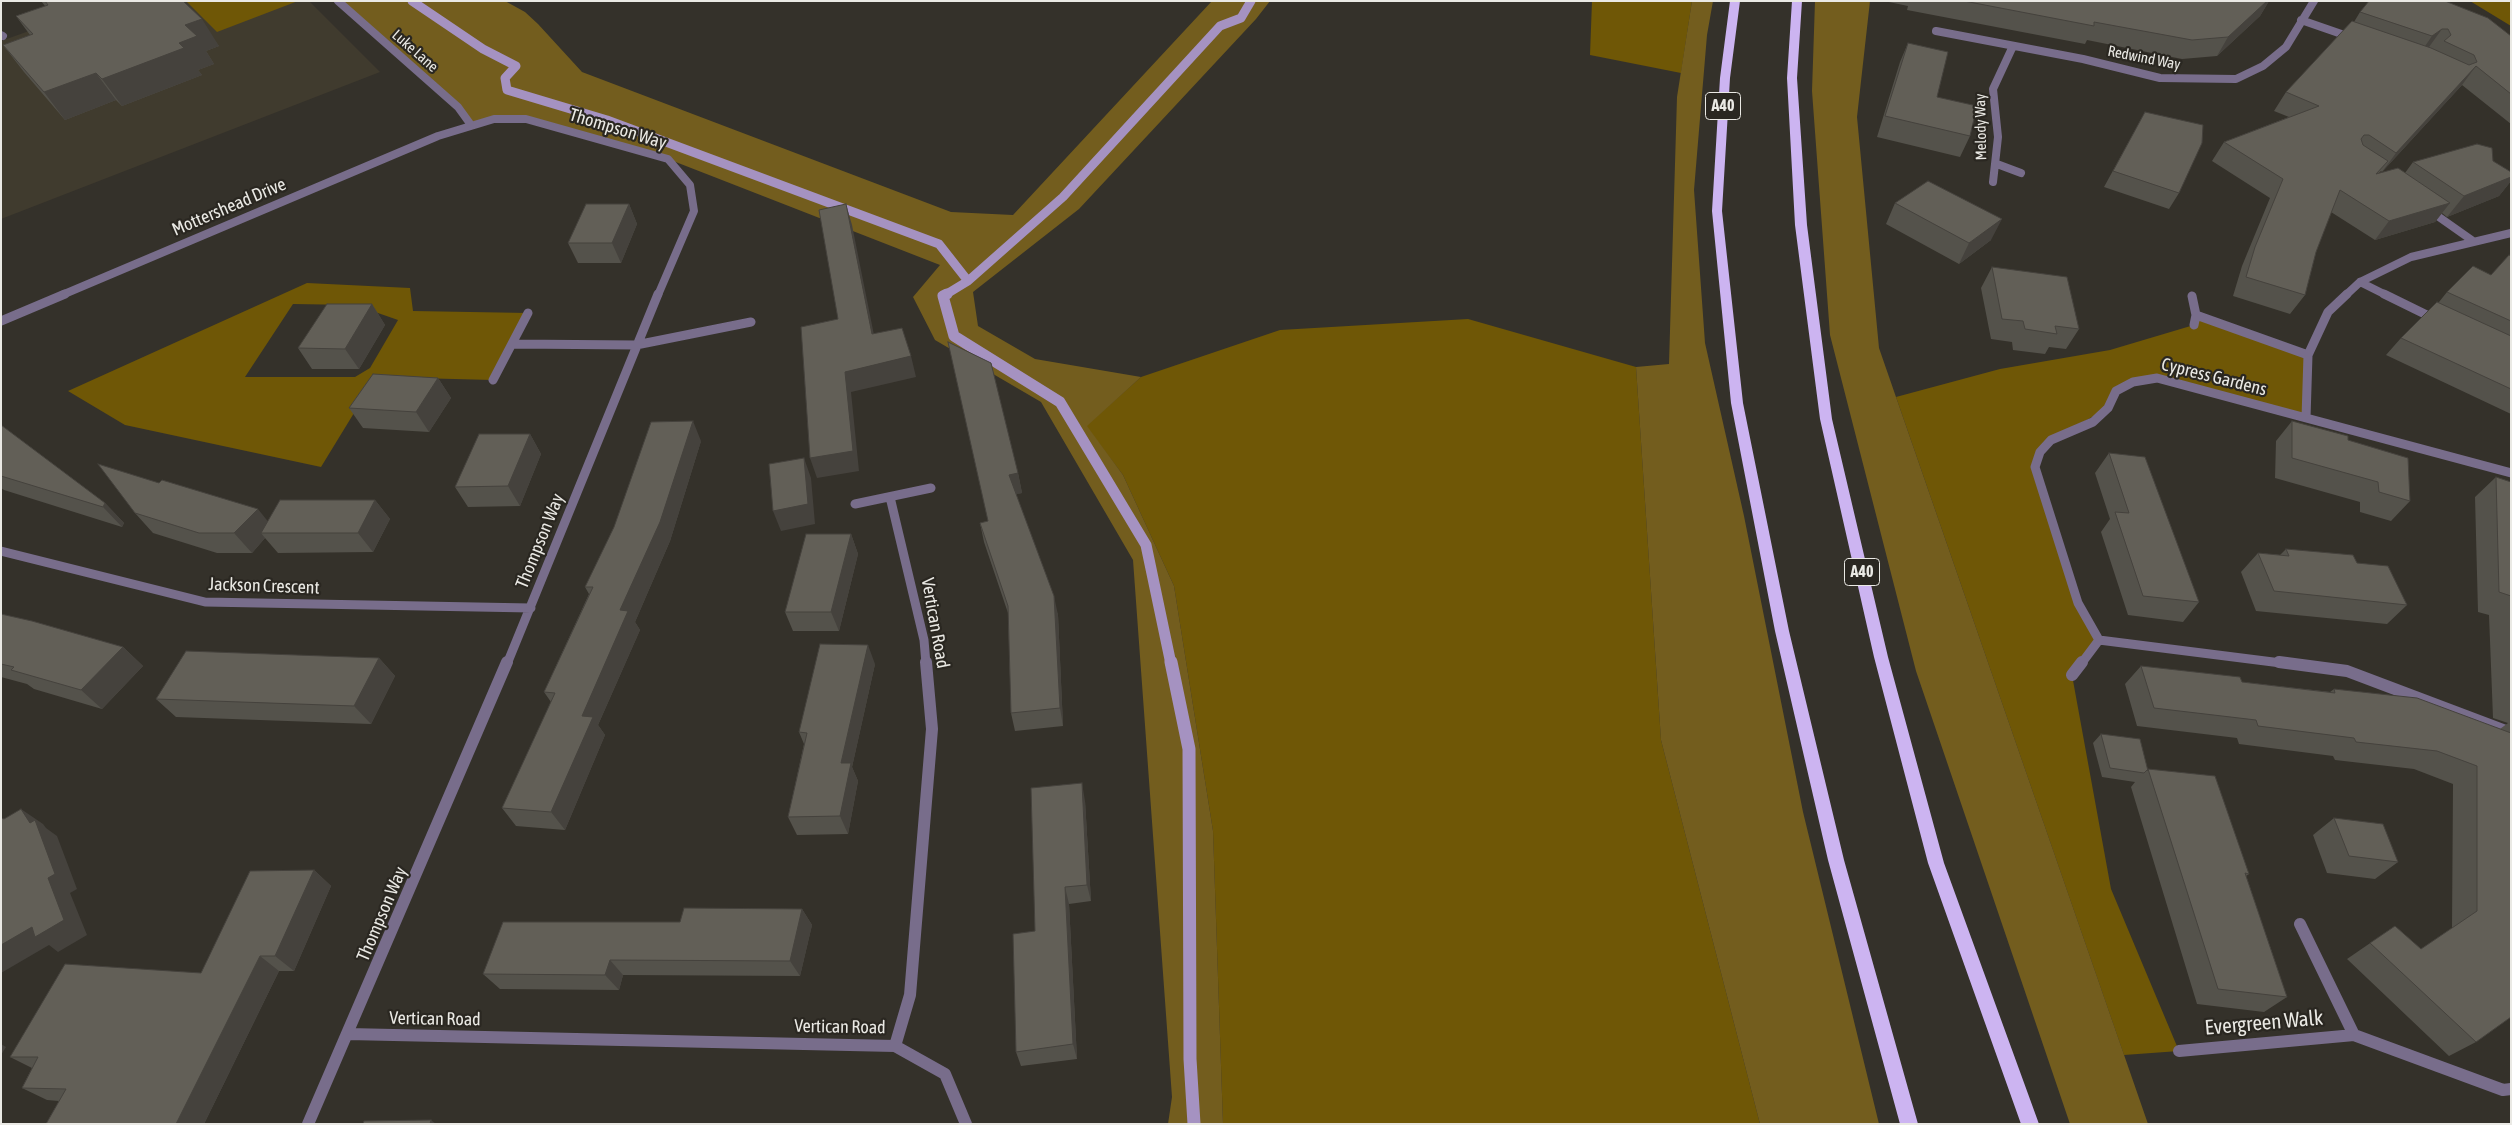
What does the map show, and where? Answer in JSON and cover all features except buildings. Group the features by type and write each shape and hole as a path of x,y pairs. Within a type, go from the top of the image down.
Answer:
{"highway":[{"name":"A40","path":"1736,1 1725,78 1717,211 1737,404 1782,631 1836,860 1909,1124"},
{"name":"A40","path":"1798,1 1792,78 1801,225 1826,419 1881,657 1936,863 2030,1124"}],"street":[{"name":"Luke Lane","path":"338,1 458,107 471,125"},
{"name":"Redwind Way","path":"1936,31 2083,59 2160,78 2192,80 2236,79 2263,66 2286,47 2300,20 2314,1"},
{"path":"2300,20 2365,42"},
{"name":"Melody Way","path":"1993,182 1998,137 1993,89 2013,46"},
{"name":"Thompson Way","path":"308,1124 531,608 636,345 694,211 690,185 668,159 526,119 494,119 471,125"},
{"name":"Mottershead Drive","path":"1,321 438,136 471,125"},
{"path":"1996,164 2021,173"},
{"path":"2424,208 2473,241"},
{"path":"2306,418 2308,355 2328,312 2360,282 2411,258 2511,233"},
{"path":"2360,282 2448,325"},
{"path":"2192,296 2196,315 2194,325"},
{"path":"493,380 514,344 528,313"},
{"path":"2196,315 2308,355"},
{"path":"514,344 636,345 751,322"},
{"name":"Cypress Gardens","path":"2099,640 2078,603 2035,467 2040,452 2051,440 2092,422 2108,408 2116,391 2133,382 2158,378 2511,473"},
{"path":"855,504 931,488"},
{"name":"Vertican Road","path":"348,1034 896,1046 910,995 932,729 924,640 890,497"},
{"name":"Jackson Crescent","path":"1,551 205,602 531,608"},
{"path":"2072,675 2099,640 2347,672 2511,733"},
{"name":"Evergreen Walk","path":"2300,924 2354,1035"},
{"name":"Evergreen Walk","path":"2179,1051 2354,1035 2502,1090 2511,1089"},
{"path":"896,1046 945,1074 966,1124"}],"shaded area":[{"path":"113,1 309,1 380,72 1,219 1,41"},
{"path":"186,1 298,1 217,32"},
{"path":"338,1 505,1 525,12 582,72 951,212 1013,215 1212,1 1270,1 1256,19 1079,209 973,292 978,326 1035,359 1141,377 1087,426 1123,475 1174,586 1213,831 1223,1124 1168,1124 1172,1097 1133,560 1041,402 935,340 913,297 940,265 668,159 526,119 471,125 457,107"},
{"path":"1592,1 1692,1 1681,73 1590,55"},
{"path":"1692,1 1713,1 1707,35 1694,190 1705,343 1744,516 1803,812 1879,1124 1760,1124 1661,740 1636,367 1669,364 1677,97"},
{"path":"1815,1 1870,1 1857,117 1879,348 2148,1124 2070,1124 1916,671 1830,335 1812,91"},
{"path":"2470,1 2511,1 2511,26"},
{"path":"307,283 410,288 413,311 528,313 493,380 376,377 321,467 125,425 68,391","holes":["293,304 355,305 398,320 370,368 355,377 245,377"]},
{"path":"2196,315 2308,355 2306,418 2158,378 2116,391 2108,408 2051,440 2035,467 2078,603 2099,640 2072,675 2111,889 2179,1051 2124,1055 1896,397 2000,369 2110,350 2194,325"},
{"path":"1468,319 1636,367 1661,740 1760,1124 1223,1124 1213,831 1174,586 1123,475 1086,426 1141,377 1280,330"}],"waterway":[{"path":"412,1 483,49 516,66 505,78 507,90 607,120 939,244 968,281"},
{"path":"968,281 1063,197 1220,26 1241,18 1251,1"},
{"path":"945,295 968,281"},
{"path":"945,295 943,296 954,336 1060,402 1146,545 1171,664"},
{"path":"1171,662 1189,749 1190,1059 1194,1124"}]}
